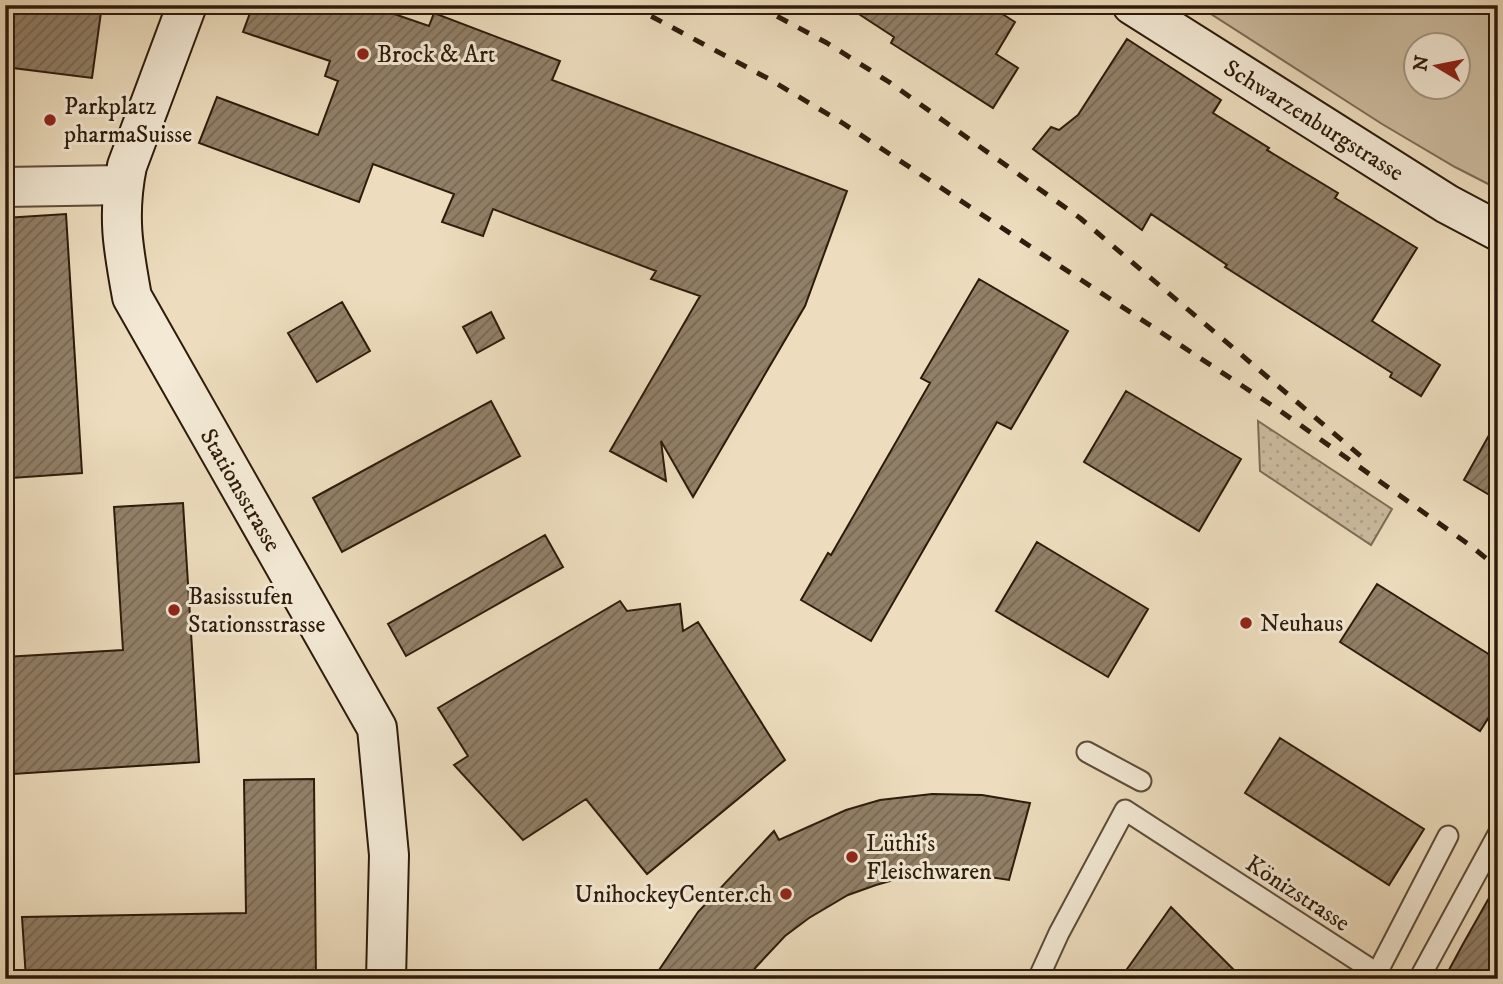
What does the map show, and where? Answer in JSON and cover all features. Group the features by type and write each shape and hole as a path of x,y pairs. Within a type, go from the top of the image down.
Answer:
{"street":[{"name":"Stationsstrasse","path":"187,5 127,166 123,185 121,235 132,296 377,728 389,855 386,979"},
{"name":"Schwarzenburgstrasse","path":"1132,5 1447,204 1498,231"},
{"path":"5,187 123,185"}],"lane":[{"path":"1087,752 1141,781"},
{"name":"Könizstrasse","path":"1038,979 1059,933 1125,810 1381,976"},
{"path":"1419,979 1498,834"},
{"path":"1381,976 1448,836"}],"shaded area":[{"path":"1197,5 1498,5 1498,189 1382,124"},
{"path":"1258,421 1392,509 1371,545 1260,471"}],"building":[{"path":"5,5 102,5 92,78 5,67"},
{"path":"253,5 368,5 429,26 434,13 560,61 552,80 847,191 805,306 693,497 661,441 666,481 610,451 700,296 651,279 656,271 493,209 483,236 442,222 454,194 373,164 359,202 199,143 217,97 318,135 338,81 325,76 330,61 243,32"},
{"path":"845,5 988,5 1015,22 996,54 1018,68 993,108 891,43 894,37"},
{"path":"1127,39 1221,100 1213,113 1338,193 1335,198 1417,248 1372,321 1440,365 1421,396 1390,377 1392,373 1225,267 1227,265 1151,214 1142,230 1033,149 1051,127 1059,130 1078,115"},
{"path":"66,214 82,473 12,478 5,371 5,218"},
{"path":"979,279 1068,331 1011,429 997,422 871,641 801,600 828,553 831,555 930,383 921,378"},
{"path":"342,302 370,351 317,382 288,333"},
{"path":"491,312 504,338 477,353 463,327"},
{"path":"1126,391 1241,459 1199,531 1084,462"},
{"path":"491,401 520,456 342,552 313,498"},
{"path":"1498,419 1498,500 1464,480"},
{"path":"183,503 199,762 13,774 5,657 123,650 114,507"},
{"path":"545,535 563,567 406,656 388,624"},
{"path":"1037,542 1148,609 1108,677 996,611"},
{"path":"1377,584 1498,660 1498,703 1480,731 1340,642"},
{"path":"620,601 627,611 680,604 683,631 698,622 785,760 647,874 586,799 523,840 454,765 468,756 438,708"},
{"path":"1280,738 1424,829 1389,885 1245,793"},
{"path":"314,779 316,979 26,979 22,917 246,913 244,780"},
{"path":"932,794 982,795 1030,803 1009,880 963,873 904,877 848,895 809,918 785,936 748,979 653,979 698,912 774,831 779,840 846,810 880,800"},
{"path":"1498,882 1498,979 1444,979 1463,944"},
{"path":"1171,907 1243,979 1120,979"}],"railway":[{"path":"630,5 769,79 841,122 1279,410 1498,568"},
{"path":"756,5 827,43 889,82 1080,218 1363,458"}],"place":[{"name":"Brock & Art","path":"363,54"},
{"name":"Parkplatz pharmaSuisse","path":"50,120"},
{"name":"Basisstufen Stationsstrasse","path":"174,610"},
{"name":"Neuhaus","path":"1246,623"},
{"name":"Lüthi‘s Fleischwaren","path":"852,857"},
{"name":"UnihockeyCenter.ch","path":"786,894"}]}
